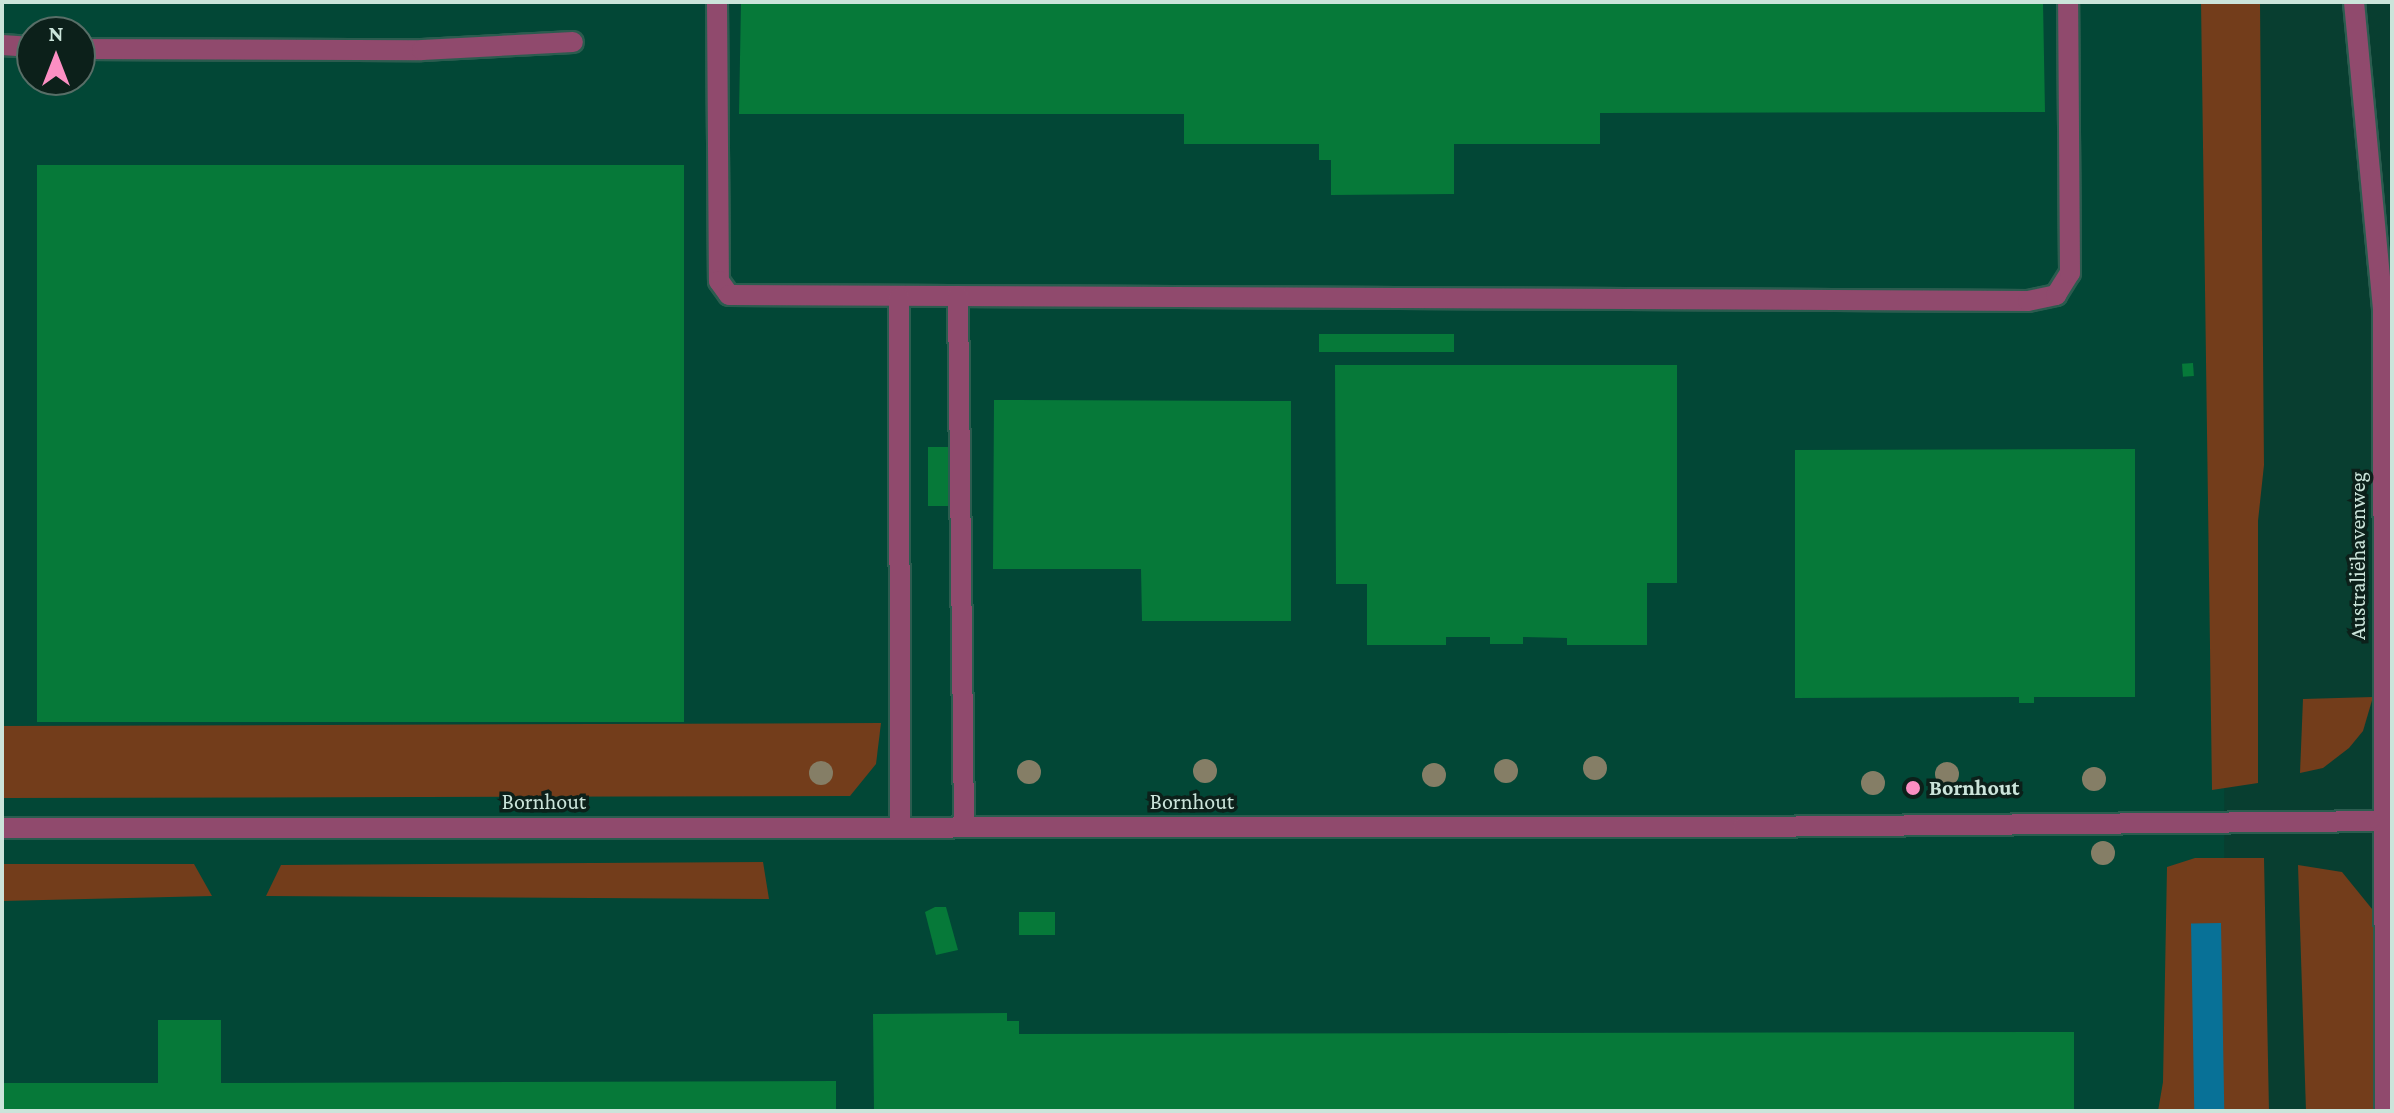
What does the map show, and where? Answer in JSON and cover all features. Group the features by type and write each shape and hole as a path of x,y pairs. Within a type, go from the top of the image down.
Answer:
{"street":[{"path":"717,2 719,281 729,295 2028,301 2056,295 2070,273 2068,2"},
{"name":"Australiëhavenweg","path":"2354,2 2383,308 2387,822 2385,1111"},
{"path":"96,49 422,50 573,42"},
{"path":"958,296 964,826"},
{"path":"899,298 900,825"},
{"name":"Bornhout","path":"2,828 2387,822"}],"shaded area":[{"path":"2,2 2225,2 2224,1111 2,1111"},
{"path":"2201,2 2260,2 2264,465 2258,521 2258,783 2212,790"},
{"path":"2373,697 2363,731 2349,748 2323,768 2300,773 2303,699"},
{"path":"881,723 876,764 850,796 2,798 2,726"},
{"path":"2195,858 2264,858 2269,1111 2158,1111 2163,1082 2167,867"},
{"path":"763,862 769,899 266,896 281,865"},
{"path":"2,864 194,864 212,896 2,901"},
{"path":"2298,865 2342,872 2381,920 2388,1111 2306,1111"}],"water":[{"path":"2221,923 2224,1111 2194,1111 2191,924"}],"building":[{"path":"741,2 2043,2 2045,112 1600,113 1600,144 1454,144 1454,194 1331,195 1331,160 1319,160 1319,144 1184,144 1184,114 739,114"},
{"path":"37,165 684,165 684,722 37,722"},
{"path":"1319,334 1454,334 1454,352 1319,352"},
{"path":"2193,363 2194,376 2183,377 2182,364"},
{"path":"1335,365 1677,365 1677,583 1647,583 1647,645 1567,645 1567,638 1523,637 1523,644 1490,644 1490,637 1446,637 1446,645 1367,645 1367,584 1336,584"},
{"path":"994,400 1291,401 1291,621 1142,621 1141,569 993,569"},
{"path":"928,447 952,447 952,506 928,506"},
{"path":"2135,449 2135,697 2034,697 2034,703 2019,703 2019,697 1795,698 1795,450"},
{"path":"935,907 946,907 958,950 936,955 925,912"},
{"path":"1019,912 1055,912 1055,935 1019,935"},
{"path":"1007,1013 1007,1021 1019,1021 1019,1034 2074,1032 2074,1111 874,1111 873,1014"},
{"path":"158,1020 221,1020 221,1083 836,1081 836,1111 2,1111 2,1083 158,1083"}],"place":[{"name":"Bornhout","path":"1913,788"}]}
